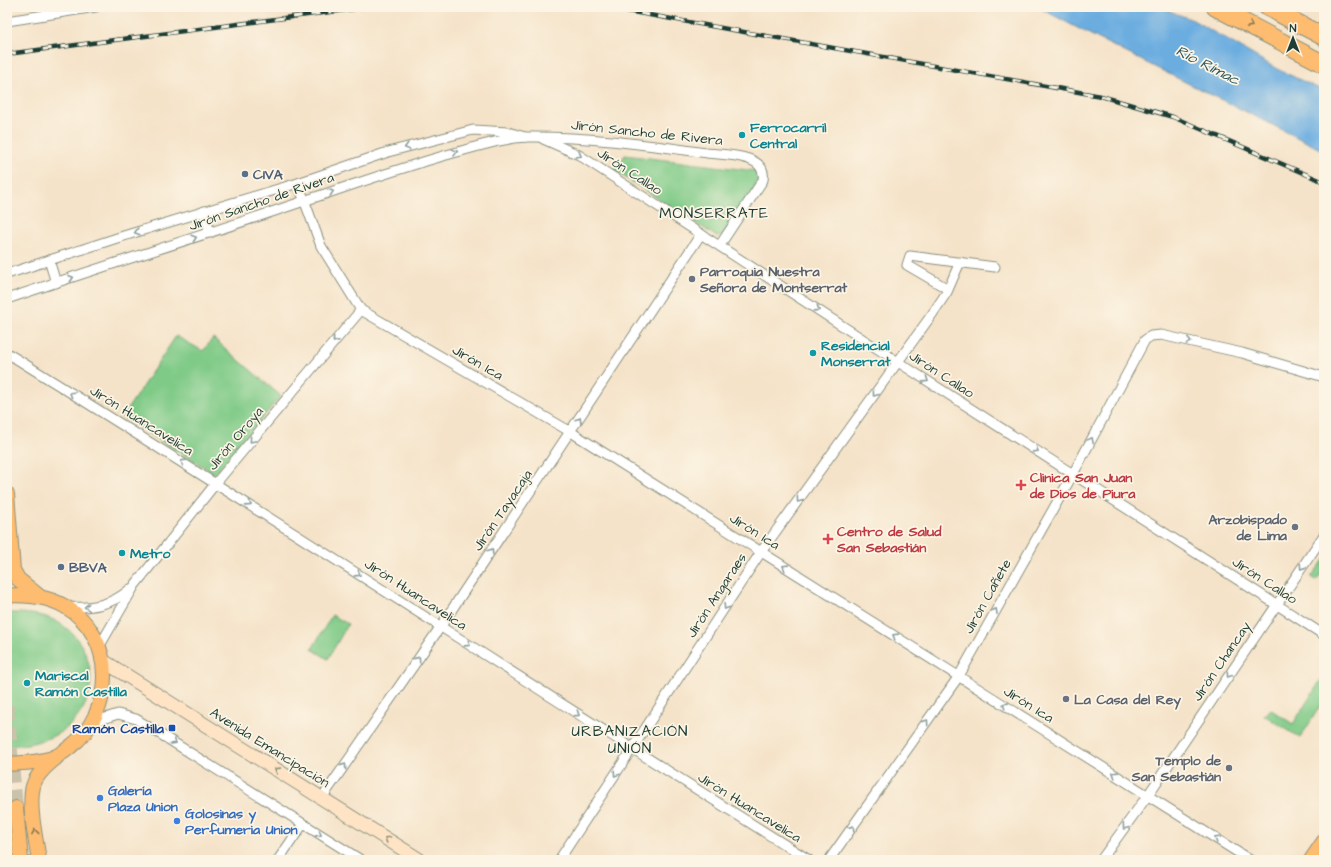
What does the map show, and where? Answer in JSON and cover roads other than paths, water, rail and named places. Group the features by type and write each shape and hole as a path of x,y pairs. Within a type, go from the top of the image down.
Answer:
{"highway":[{"path":"1215,7 1324,64"},
{"path":"1267,7 1324,37"}],"main road":[{"path":"7,494 13,570 18,579 27,588 41,597 66,607 89,629 100,653 105,674 103,694 93,722 77,742 47,766 38,777 33,787 34,827 40,860"},
{"path":"7,595 41,597"},
{"name":"Avenida Emancipación","path":"100,653 420,860"},
{"path":"7,764 37,762 50,759 63,753"},
{"path":"16,808 21,860"},
{"path":"18,831 24,860"},
{"path":"1311,860 1324,840"}],"street":[{"path":"7,21 96,7"},
{"name":"Jirón Sancho de Rivera","path":"7,274 298,183 388,152 473,130 508,132 527,138"},
{"name":"Jirón Sancho de Rivera","path":"7,299 436,158 496,142 527,138 570,138 727,155 750,159 762,167 764,173 761,185 720,245"},
{"name":"Jirón Callao","path":"543,139 579,155 720,245 898,362 1324,635"},
{"name":"Jirón Ica","path":"298,183 321,246 361,310 571,432 1250,860"},
{"path":"204,212 210,233"},
{"name":"Jirón Tayacaja","path":"322,798 441,626 701,234"},
{"path":"948,289 906,263 912,256 995,267"},
{"path":"49,260 56,283"},
{"name":"Jirón Angaraes","path":"559,860 761,552 934,313 948,289 960,262"},
{"name":"Jirón Oroya","path":"66,607 86,608 106,605 126,593 135,585 216,482 361,310"},
{"name":"Jirón Cañete","path":"829,860 959,676 1073,474 1145,340 1151,336 1160,334 1242,353 1324,377"},
{"name":"Jirón Huancavelica","path":"7,353 216,482 632,750 809,860"},
{"name":"Jirón Chancay","path":"1101,860 1148,795 1276,604 1324,536"},
{"name":"Jirón Oroya","path":"100,653 135,585"},
{"path":"93,722 114,715 132,717 361,860"},
{"path":"278,860 303,824"}],"water":[{"name":"Río Rímac","path":"1038,7 1159,7 1193,20 1277,69 1324,91 1324,151 1109,44"}],"tunnel":[{"path":"7,706 16,808"}],"railway":[{"path":"7,54 369,7"},
{"path":"605,7 1101,96 1173,117 1324,182"}],"place":[{"name":"Ferrocarril Central","path":"742,135"},
{"name":"CIVA","path":"245,174"},
{"name":"Parroquia Nuestra Señora de Montserrat","path":"692,279"},
{"name":"Residencial Monserrat","path":"813,353"},
{"name":"Clinica San Juan de Dios de Piura","path":"1021,485"},
{"name":"Arzobispado de Lima","path":"1295,527"},
{"name":"Centro de Salud San Sebastián","path":"828,539"},
{"name":"Metro","path":"122,553"},
{"name":"BBVA","path":"61,567"},
{"name":"Mariscal Ramón Castilla","path":"27,683"},
{"name":"La Casa del Rey","path":"1066,699"},
{"name":"Ramón Castilla","path":"172,728"},
{"name":"Templo de San Sebastián","path":"1229,768"},
{"name":"Galería Plaza Union","path":"100,798"},
{"name":"Golosinas y Perfumeria Union","path":"177,821"}],"district":[{"name":"MONSERRATE","path":"714,213"},
{"name":"URBANIZACIÓN UNIÓN","path":"630,740"}]}
